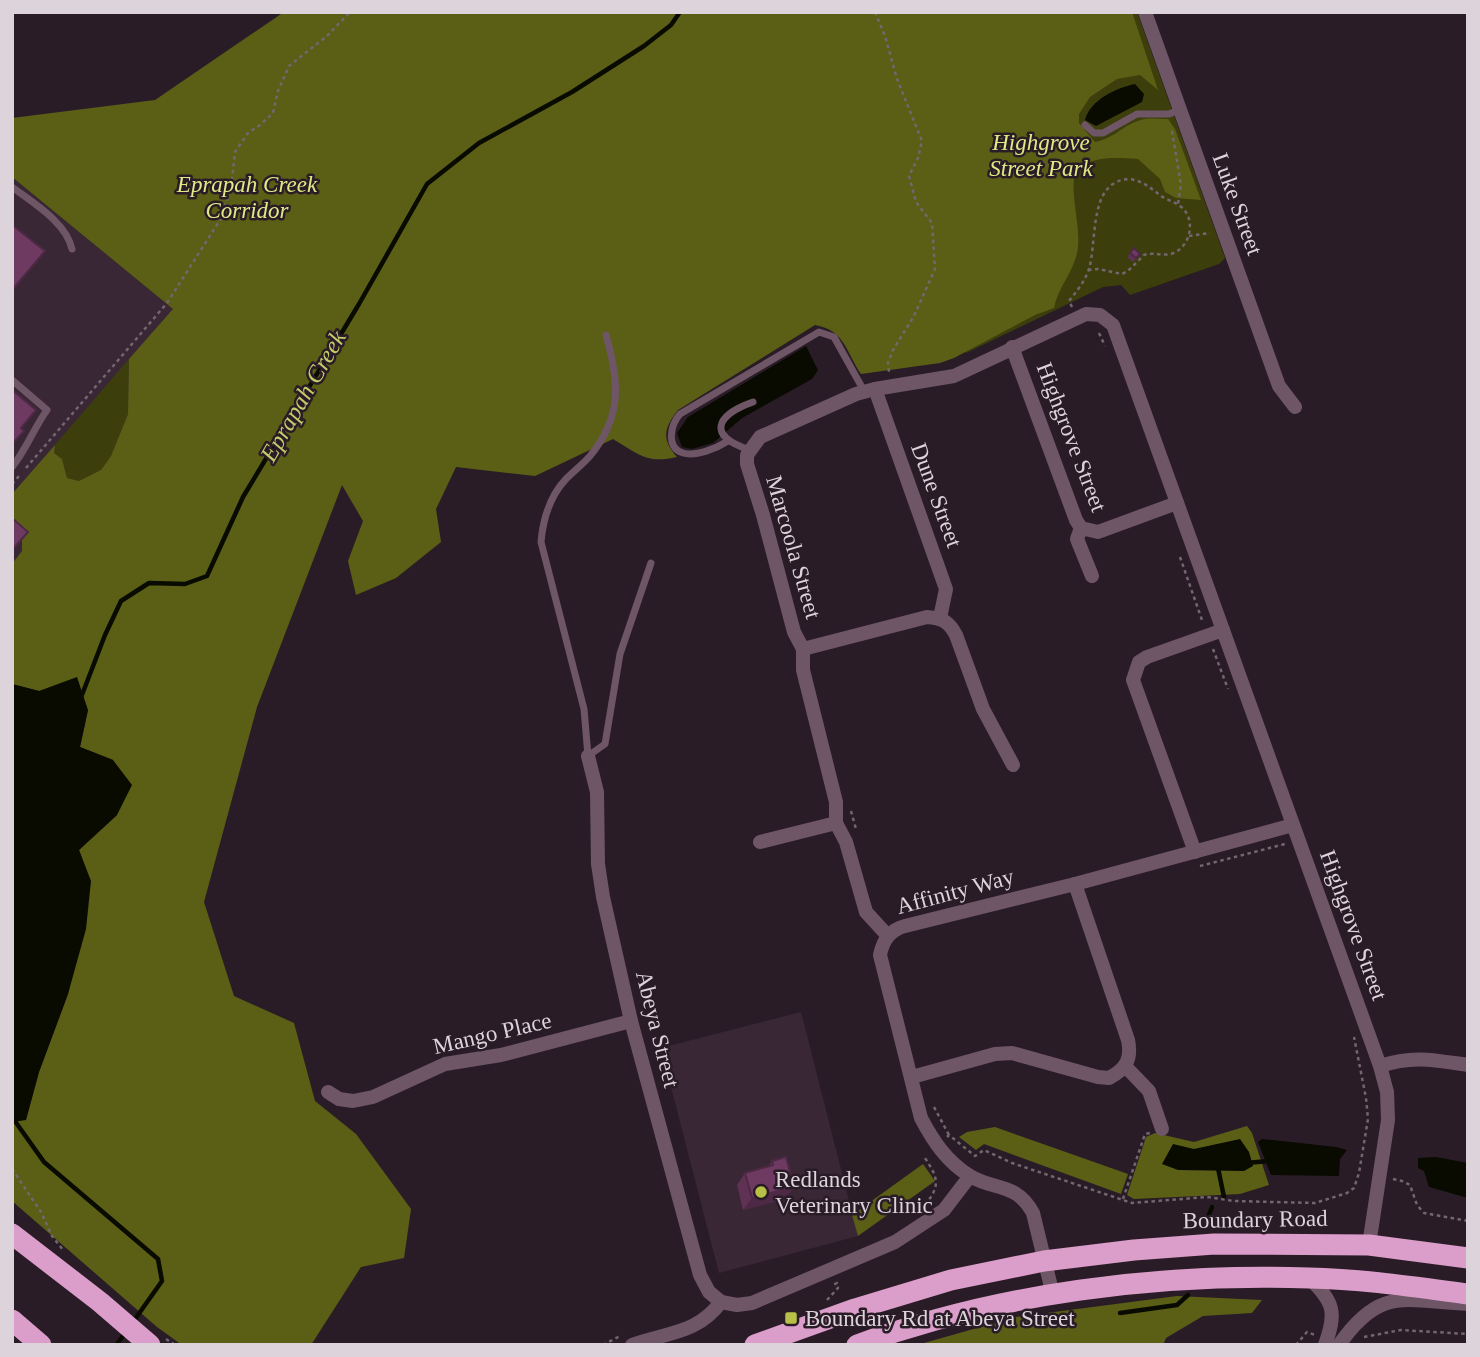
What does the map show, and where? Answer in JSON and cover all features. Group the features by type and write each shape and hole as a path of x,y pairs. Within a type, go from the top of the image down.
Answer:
{"highway":[{"path":"12,1234 150,1344"},
{"name":"Boundary Road","path":"755,1345 897,1295 951,1280 1044,1261 1134,1250 1214,1244 1369,1245 1468,1258"},
{"path":"857,1345 933,1321 1053,1295 1144,1283 1309,1278 1389,1283 1468,1294"},
{"path":"12,1320 41,1345"}],"street":[{"name":"Luke Street","path":"1145,12 1279,386 1295,407"},
{"name":"Marcoola Street","path":"888,936 866,912 846,842 836,823 836,802 803,670 803,649 794,632 747,464 750,450 760,437 866,387 954,376 1076,318 1086,314 1100,315"},
{"name":"Highgrove Street","path":"1100,315 1112,325 1223,630 1287,827 1380,1066 1387,1092 1388,1120 1369,1245"},
{"name":"Highgrove Street","path":"1012,347 1076,520 1081,527 1098,532 1177,503"},
{"name":"Dune Street","path":"866,387 946,589 947,597 940,618"},
{"path":"1081,527 1077,539 1092,576"},
{"path":"803,649 927,617 940,618 950,624 956,635 983,709 1013,765"},
{"path":"1195,852 1132,680 1139,662 1147,657 1223,630"},
{"name":"Abeya Street","path":"588,756 597,792 598,864 603,897 631,1021 700,1275 709,1292 722,1302"},
{"path":"760,842 836,823"},
{"name":"Affinity Way","path":"1044,1261 1033,1213 1027,1202 1016,1192 970,1177 933,1142 921,1118 918,1076 880,955 882,944 896,929 905,926 1287,827"},
{"path":"918,1076 995,1054 1012,1053 1098,1077 1109,1078 1125,1066 1130,1056 1128,1040 1075,884"},
{"name":"Mango Place","path":"328,1092 339,1099 353,1101 373,1097 445,1065 501,1055 631,1021"},
{"path":"1380,1066 1400,1059 1422,1058 1468,1065"},
{"path":"1125,1066 1149,1091 1162,1129"},
{"path":"632,1345 695,1327 710,1318 722,1302 737,1305 752,1303 895,1242 944,1210 970,1177"},
{"path":"1044,1261 1053,1295"},
{"path":"1309,1278 1332,1306 1333,1318 1325,1345"},
{"path":"1339,1345 1368,1311 1392,1300 1468,1304"}],"lane":[{"path":"1085,125 1094,133 1103,134 1137,114 1169,114 1180,110"},
{"path":"12,187 64,229 72,249"},
{"path":"728,441 719,447 691,454 684,453 673,444 671,428 680,414 812,335 820,332 834,337 866,387"},
{"path":"606,334 616,370 617,396 609,427 590,456 564,481 557,492 543,518 541,542 584,709 588,756 606,744 620,654 651,563"},
{"path":"12,380 47,410 12,467"},
{"path":"750,450 728,441 721,432 723,420 740,407 753,402"},
{"path":"15,443 23,450"}],"path":[{"path":"12,484 167,303 220,220 231,188 235,152 248,132 272,113 278,90 289,66 327,36 350,12"},
{"path":"866,387 890,373 888,363 893,350 914,316 935,269 932,223 916,202 909,176 918,158 922,141 897,79 875,12"},
{"path":"1088,270 1098,269 1122,274 1144,255 1170,254 1178,250 1189,236 1189,218 1180,206 1142,181 1118,181 1100,198 1088,270 1069,301 1081,329 1091,327 1099,333 1107,352"},
{"path":"1189,236 1223,229"},
{"path":"1177,546 1232,700"},
{"path":"851,812 858,839"},
{"path":"1287,827 1287,844"},
{"path":"1208,1197 1234,1202 1315,1203 1347,1193 1354,1188 1359,1173 1368,1109 1352,1028"},
{"path":"918,1076 949,1135"},
{"path":"1123,1199 1145,1134 1162,1129"},
{"path":"12,1169 41,1212 52,1236 66,1253"},
{"path":"1359,1173 1410,1185 1417,1205 1424,1213 1468,1221"},
{"path":"1360,1342 1370,1335 1401,1330 1468,1334"}],"shaded area":[{"path":"1135,84 1144,94 1142,102 1096,126 1085,120 1092,106 1098,101 1120,88"},
{"path":"12,177 224,351 12,586"},
{"path":"806,346 818,370 812,379 742,418 713,443 692,449 682,447 677,433 688,417"},
{"path":"77,677 88,710 80,747 113,760 132,785 117,815 79,850 91,881 86,929 68,994 39,1072 26,1120 12,1122 12,684 39,691"},
{"path":"801,1012 858,1236 719,1273 661,1048"},
{"path":"1240,1139 1249,1152 1253,1166 1244,1171 1178,1170 1162,1164 1173,1144 1194,1149"},
{"path":"1262,1139 1347,1150 1340,1159 1339,1176 1271,1175 1258,1142"},
{"path":"1436,1157 1468,1163 1468,1198 1429,1187 1424,1171 1418,1168 1418,1158"}],"green space":[{"name":"Eprapah Creek Corridor","path":"284,12 1132,12 1158,90 1140,75 1117,79 1090,97 1079,114 1079,123 1095,142 1141,120 1168,119 1175,129 1201,200 1176,198 1165,192 1160,179 1138,159 1090,162 1075,171 1077,255 1054,308 940,363 861,374 839,337 815,325 678,410 666,433 668,445 677,457 650,458 613,439 535,476 456,467 436,509 441,542 396,578 356,595 348,561 363,521 342,485 257,707 204,902 234,996 294,1023 315,1101 356,1134 411,1209 404,1258 361,1267 311,1345 182,1345 157,1327 12,1201 12,1123 26,1119 39,1072 68,994 90,881 79,850 117,815 113,760 80,747 88,710 39,691 12,684 12,564 22,551 22,540 12,532 12,494 55,445 54,453 62,459 67,478 79,481 101,470 111,456 128,414 129,359 173,309 12,177 12,118 155,100"},
{"name":"Highgrove Street Park","path":"842,12 1137,12 1225,258 1219,264 1130,295 1121,285 1103,287 966,353"},
{"path":"129,359 128,414 111,456 101,470 79,481 67,478 62,459 54,453 55,445"},
{"path":"1247,1126 1252,1133 1269,1185 1240,1194 1134,1199 1127,1195 1146,1137 1155,1133 1194,1142"},
{"path":"995,1127 1128,1174 1121,1194 984,1144 976,1150 959,1137 967,1132"},
{"path":"923,1164 935,1181 858,1236 852,1215"},
{"path":"1177,1296 1262,1300 1252,1313 1203,1316 1166,1338 1163,1345 917,1345 1016,1317"}],"building":[{"path":"12,225 45,251 12,290"},
{"path":"1134,248 1140,254 1136,258 1130,253"},
{"path":"12,390 36,410 21,428 24,431 12,444"},
{"path":"12,518 28,532 12,550"},
{"path":"786,1157 794,1187 752,1198 745,1173 773,1165 772,1161"}],"waterway":[{"name":"Eprapah Creek","path":"80,700 121,601 149,583 185,584 207,576 243,497 359,304 427,184 479,143 572,92 644,46 671,25 680,12"},
{"name":"Eprapah Creek","path":"12,1117 44,1162 158,1259 162,1281 133,1322"},
{"path":"1246,1163 1269,1161"},
{"path":"1218,1168 1224,1197"},
{"path":"1207,1220 1212,1207"},
{"path":"1120,1313 1177,1305 1188,1295"},
{"name":"Eprapah Creek","path":"116,1345 126,1332"}],"place":[{"name":"Redlands Veterinary Clinic","path":"761,1192"},
{"name":"Boundary Rd at Abeya Street","path":"791,1318"}]}
